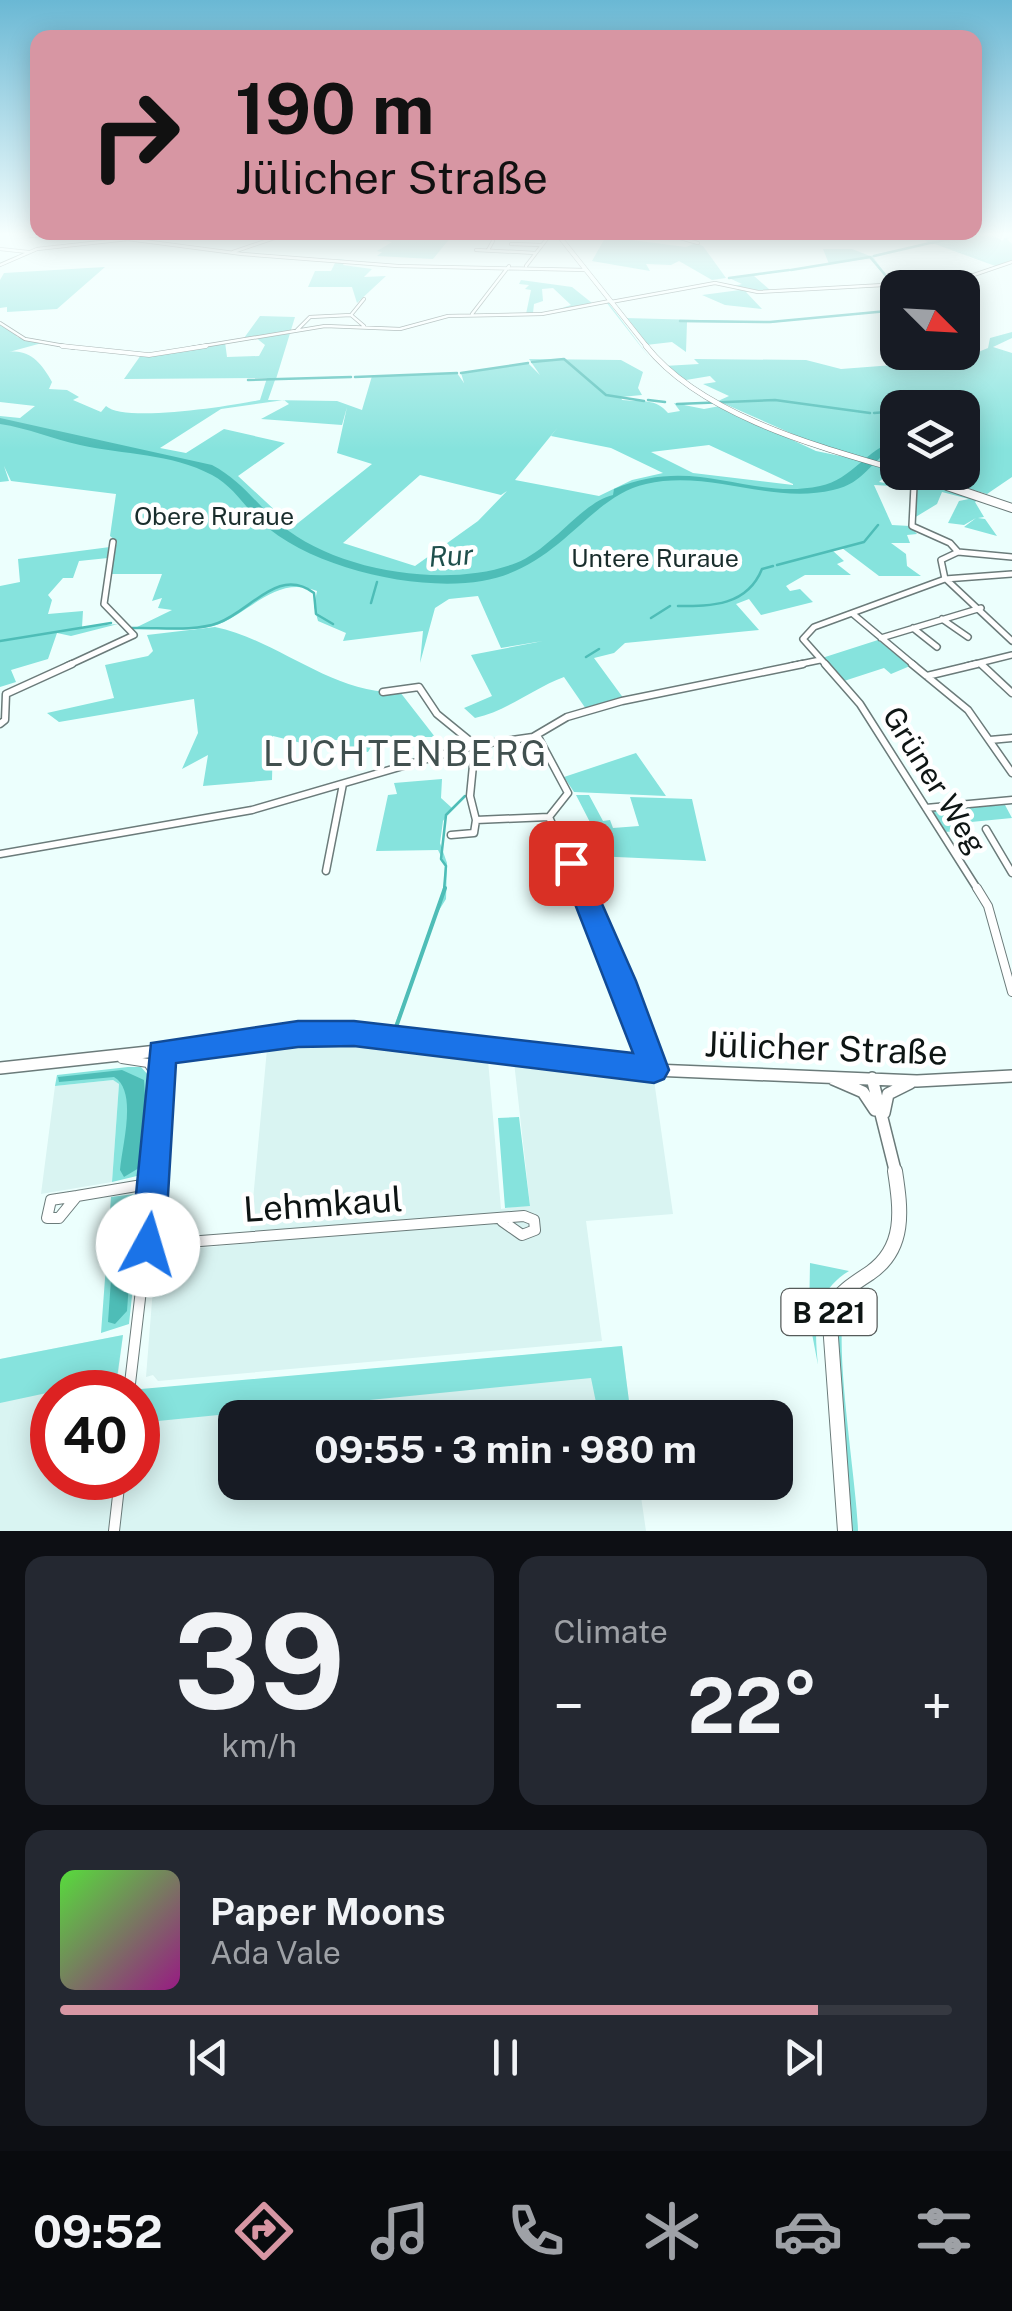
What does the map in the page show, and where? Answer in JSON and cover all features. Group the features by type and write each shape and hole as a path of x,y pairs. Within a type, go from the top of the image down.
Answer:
{"main road":[{"path":"614,307 655,360 724,405 843,456 880,467"},
{"path":"954,490 1012,508"},
{"name":"Jülicher Straße","path":"162,1052 298,1034 354,1034 654,1070 917,1081 1008,1078"},
{"path":"0,1068 162,1052"},
{"path":"825,1077 863,1092 884,1126"},
{"name":"B 221","path":"844,1531 829,1310 845,1286 884,1262 898,1242 902,1217 872,1078"},
{"path":"884,1126 888,1094 917,1081"}],"street":[{"path":"296,317 351,314 357,307"},
{"path":"472,314 475,307"},
{"path":"0,322 25,339 134,354 300,330 400,329 472,314 542,314 579,307"},
{"path":"351,314 364,328"},
{"path":"300,330 310,318"},
{"path":"908,490 912,526 930,538 950,543 958,552"},
{"path":"0,724 5,720 2,700 6,694 134,634 104,604 113,542"},
{"path":"1012,557 958,552 941,560 945,580 982,608 1012,641"},
{"path":"0,854 160,823 226,816 475,745 537,736 567,717 622,701 820,660 805,643 806,632 898,592 945,580 1012,574"},
{"path":"880,639 982,608"},
{"path":"853,614 968,710 1012,773"},
{"path":"942,619 968,637"},
{"path":"912,628 937,647"},
{"path":"928,676 1012,655"},
{"name":"Grüner Weg","path":"820,660 860,704 988,906 1012,992"},
{"path":"978,662 1010,689"},
{"path":"383,692 419,687 436,714 475,745"},
{"path":"476,820 548,816 568,793 537,736"},
{"path":"990,740 1012,738"},
{"path":"452,835 474,834 476,820 470,796 475,745"},
{"path":"326,871 342,812 343,784"},
{"path":"926,808 1012,800"},
{"path":"548,816 622,981 654,1070"},
{"path":"986,828 1007,856 1012,872"},
{"path":"132,1370 154,1184 162,1052"},
{"path":"116,1058 148,1063 160,1082"},
{"path":"78,1195 154,1184"},
{"name":"Lehmkaul","path":"148,1245 502,1221"},
{"path":"114,1531 118,1500"}],"shaded area":[{"path":"0,418 212,465 304,541 362,565 427,575 489,571 516,563 601,499 613,495 614,489 643,479 696,477 794,489 832,482 880,448 880,458 844,487 810,493 694,481 646,484 607,503 553,548 509,574 456,584 427,583 366,573 307,552 261,522 220,480 196,468 164,458 70,443 0,424"},
{"path":"392,1046 488,1060 501,1209 530,1205 514,1062 529,1069 654,1080 673,1214 586,1221 602,1341 160,1381 160,1370 147,1370 155,1263 162,1252 249,1243 267,1049"},
{"path":"122,1070 144,1080 146,1111 139,1168 124,1177 120,1170 127,1106 121,1084 114,1077 59,1082 58,1077"},
{"path":"113,1080 119,1084 112,1182 41,1194 55,1086"},
{"path":"135,1200 127,1311 115,1324 108,1322 116,1209 119,1203"},
{"path":"123,1335 119,1370 30,1370 30,1500 160,1500 160,1388 622,1346 629,1400 218,1400 218,1500 641,1500 646,1531 0,1531 0,1359"}],"green space":[{"path":"7,307 59,307 57,309 7,312"},
{"path":"880,311 769,323 687,322 686,352 672,342 646,345 625,318 773,322"},
{"path":"260,316 295,317 276,379 353,376 275,380 268,400 283,400 221,409 160,448 186,453 224,429 285,443 238,476 293,527 372,464 337,453 347,407 342,425 261,419 289,404 284,400 337,401 362,410 372,376 457,373 464,383 461,373 528,363 540,375 529,359 621,360 643,372 638,388 642,395 621,397 622,400 653,403 668,413 680,411 674,403 704,409 720,406 816,451 845,457 718,401 729,396 703,384 716,382 710,376 686,380 664,366 699,364 694,359 806,360 841,369 880,366 880,370 980,370 980,351 988,348 990,338 1012,332 1012,338 993,347 1012,353 1012,477 987,494 973,490 980,490 980,390 880,390 880,485 874,485 892,525 910,526 917,534 907,535 910,543 891,543 906,554 907,566 921,576 879,576 842,548 832,550 844,561 837,564 851,575 805,575 786,586 790,591 800,589 813,602 761,615 749,599 736,604 759,630 625,643 614,653 594,658 624,699 586,709 564,677 475,718 464,708 492,696 471,655 543,641 501,648 478,596 449,599 435,608 420,663 423,631 343,641 346,633 318,621 314,606 317,591 303,587 277,591 210,627 133,629 172,610 158,608 162,598 152,601 162,574 108,574 117,542 110,536 116,494 11,481 4,466 9,481 0,482 0,416 20,418 35,406 0,402 0,323 13,329 17,337 42,343 9,352 35,359 52,382 49,389 67,390 79,397 73,400 101,412 106,406 117,411 155,413 260,400 267,378 124,379 141,355 225,342 227,357 259,356 265,345 255,337 244,338","holes":["558,427 551,436 611,448 663,473 632,480 599,496 515,480","709,445 793,484 793,485 693,473 651,452","420,475 501,495 507,491 478,521 415,566 343,543"]},
{"path":"916,490 961,490 982,496 975,502 984,517 978,518 985,519 997,536 964,527 976,518 964,525 948,523 959,501 969,499 942,492 937,504 914,518"},
{"path":"110,547 108,558 79,561 73,578 63,578 48,595 52,600 48,614 83,611 82,627 118,624 71,636 57,633 48,659 11,670 16,682 0,687 0,586 20,582 18,559"},
{"path":"215,627 261,643 351,685 400,692 435,737 377,737 368,752 337,747 338,740 331,740 322,748 273,736 272,780 203,786 208,755 182,769 198,733 194,699 59,722 47,713 114,698 105,665 148,656 153,651 147,635"},
{"path":"878,640 910,666 891,674 884,668 844,681 822,658"},
{"path":"636,753 666,796 574,792 564,777"},
{"path":"442,779 441,798 452,808 443,821 440,843 447,863 446,899 437,913 443,898 445,864 438,850 376,851 388,795 397,794 394,783"},
{"path":"576,795 589,795 603,821 610,820 613,828 639,826 630,797 692,799 706,861 594,856 603,877 580,876 573,861 593,856 582,834 594,830"},
{"path":"1005,805 1012,818 971,822 974,830 944,832 931,810"},
{"path":"421,955 397,1027 472,1040 471,1045 410,1035 167,1042 284,1028 393,1029"},
{"path":"141,1067 149,1076 149,1146 141,1175 112,1182 119,1084 113,1080 55,1086 57,1075"},
{"path":"519,1117 530,1206 505,1208 498,1118"},
{"path":"143,1193 129,1324 101,1333 111,1197"},
{"path":"810,1263 849,1271 828,1289 818,1312 818,1365 809,1318"},
{"path":"856,1290 845,1311 842,1328 858,1531 851,1531 835,1327 840,1307"},
{"path":"123,1335 118,1370 30,1370 30,1397 0,1403 0,1359"},
{"path":"622,1346 629,1400 596,1400 591,1378 370,1400 218,1400 218,1415 160,1421 160,1387"}],"waterway":[{"path":"680,321 770,322 880,312"},
{"path":"532,362 564,359 606,395 644,401"},
{"path":"461,373 528,363"},
{"path":"355,377 457,373"},
{"path":"248,380 351,377"},
{"path":"648,400 665,402"},
{"path":"677,404 775,400 870,413"},
{"path":"874,413 880,412"},
{"path":"777,565 864,542 878,525"},
{"path":"678,606 716,604 738,597 762,569 773,566"},
{"path":"371,603 377,582"},
{"path":"132,628 208,626 230,617 265,593 288,585 314,593 316,614 333,624"},
{"path":"651,618 670,606"},
{"path":"0,641 111,623"},
{"path":"586,657 599,649"},
{"path":"444,890 446,866 441,859 446,815 465,796"},
{"path":"395,1030 445,888"}],"district":[{"name":"LUCHTENBERG","path":"406,753"}],"route":[{"path":"148,1245 162,1052 298,1034 354,1034 414,1038 549,1060 654,1070 622,981 571,863"}],"park label":[{"name":"Obere Ruraue","path":"214,516"},
{"name":"Untere Ruraue","path":"655,558"}],"water label":[{"name":"Rur","path":"451,555"}]}
